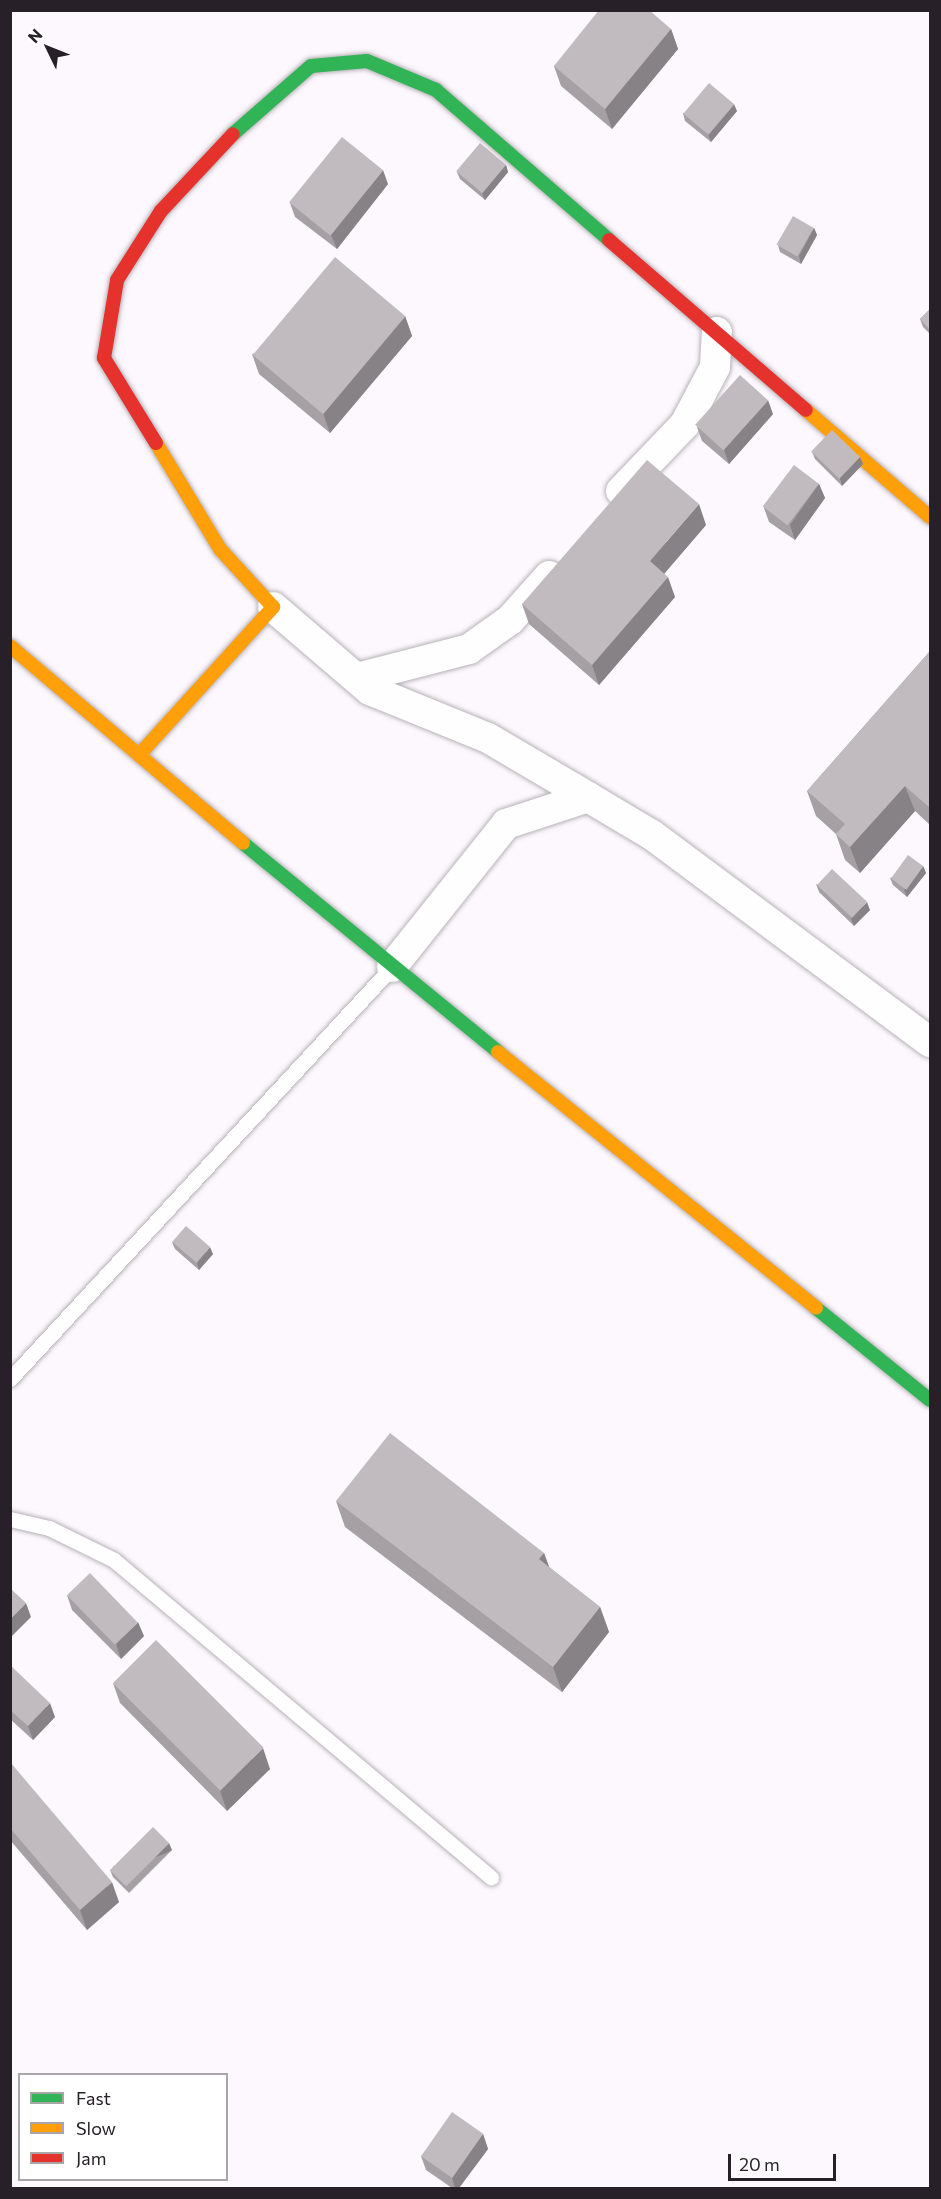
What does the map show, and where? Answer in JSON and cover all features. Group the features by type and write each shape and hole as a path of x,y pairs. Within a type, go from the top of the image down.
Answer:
{"street":[{"path":"930,517 436,90 367,61 311,66 253,113 161,211 117,280 104,358 220,549 273,607 370,690 488,738 652,835 930,1042"},
{"path":"604,512 685,424 715,367 717,332"},
{"path":"357,678 469,649 510,620 568,555"},
{"path":"139,755 273,607"},
{"path":"10,646 392,967 930,1400"},
{"path":"392,967 506,824 588,797"}],"lane":[{"path":"10,1379 392,967"},
{"path":"10,1519 49,1528 114,1560 491,1878"}],"building":[{"path":"599,10 649,10 671,29 605,109 554,66"},
{"path":"709,83 734,104 709,135 683,114"},
{"path":"342,137 383,170 330,236 289,202"},
{"path":"480,143 506,165 482,193 456,171"},
{"path":"793,216 814,228 797,257 776,245"},
{"path":"335,257 405,316 323,414 253,355"},
{"path":"930,309 930,330 920,319"},
{"path":"740,375 768,400 723,450 695,425"},
{"path":"832,430 860,457 839,479 811,452"},
{"path":"647,460 699,504 650,561 668,577 592,665 522,604"},
{"path":"794,465 819,484 787,525 763,507"},
{"path":"930,651 930,808 905,786 850,847 836,834 845,824 807,791"},
{"path":"908,855 923,866 906,890 891,878"},
{"path":"832,869 867,902 852,918 817,885"},
{"path":"186,1226 210,1247 196,1263 172,1242"},
{"path":"390,1433 544,1553 539,1559 600,1607 553,1667 336,1501"},
{"path":"90,1573 138,1623 115,1645 67,1595"},
{"path":"10,1588 26,1603 10,1619"},
{"path":"156,1640 263,1747 220,1791 113,1683"},
{"path":"10,1665 50,1703 28,1726 10,1710"},
{"path":"10,1762 112,1882 80,1910 10,1828"},
{"path":"153,1827 169,1843 126,1886 110,1870"},
{"path":"452,2112 483,2134 452,2178 421,2156"}],"traffic: fast":[{"path":"233,134 311,66 367,61 436,90 609,240"},
{"path":"243,843 498,1052"},
{"path":"816,1308 930,1400"}],"traffic: slow":[{"path":"806,410 930,517"},
{"path":"139,755 273,607 220,549 156,443"},
{"path":"10,646 243,843"},
{"path":"498,1052 816,1308"}],"traffic: jam":[{"path":"156,443 104,358 117,280 161,211 233,134"},
{"path":"609,240 806,410"}]}
